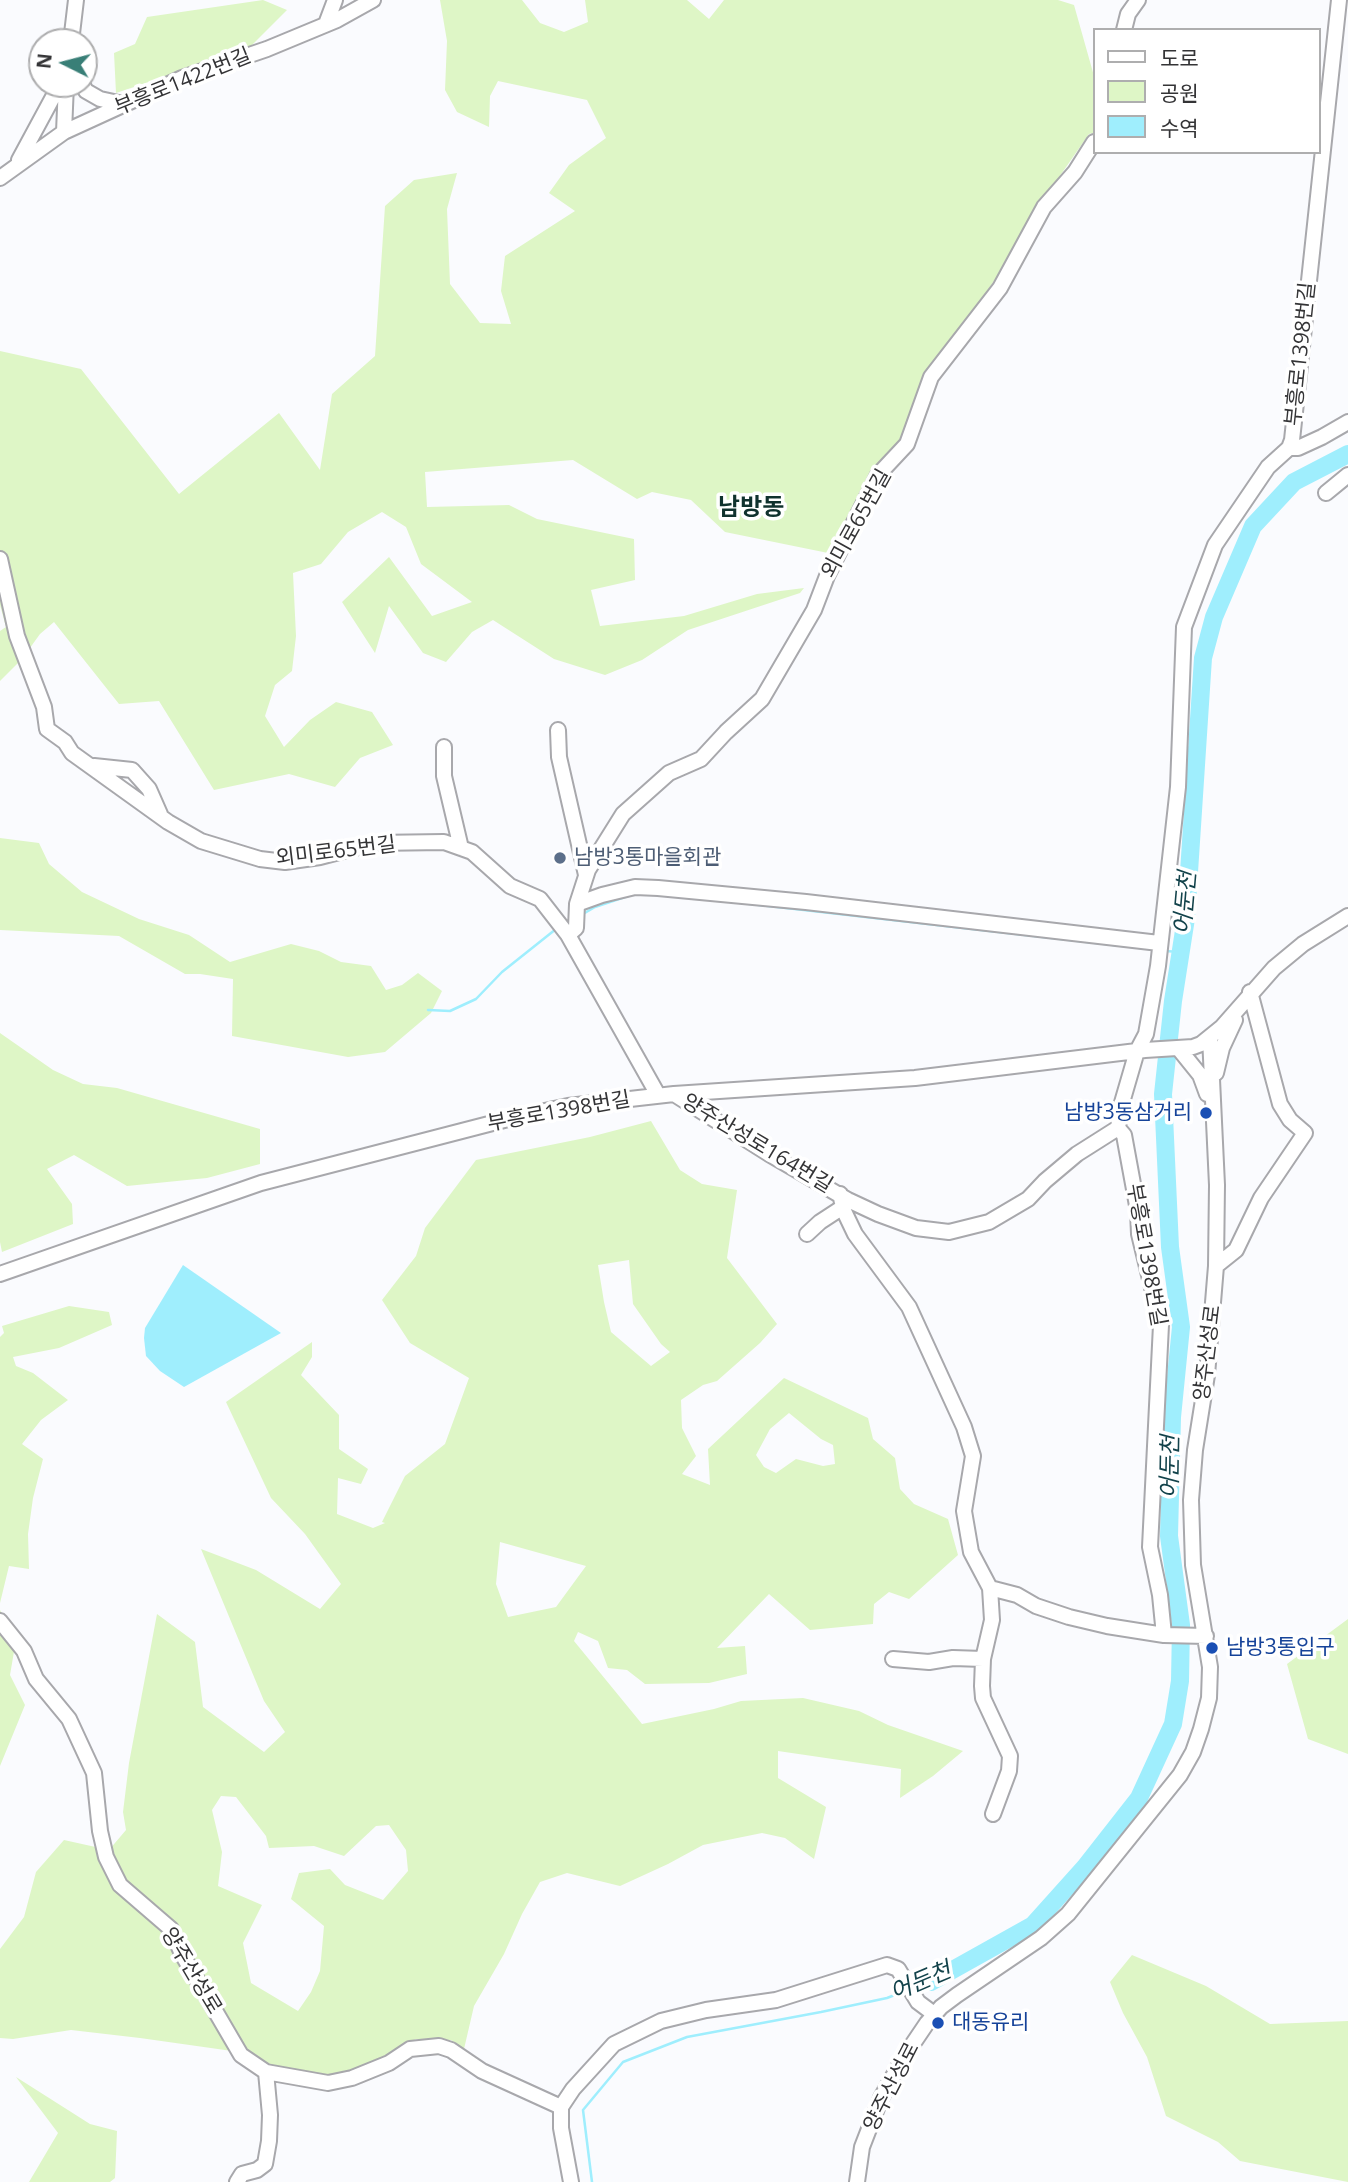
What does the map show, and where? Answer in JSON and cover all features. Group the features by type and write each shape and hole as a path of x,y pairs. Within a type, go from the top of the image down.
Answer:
{"street":[{"path":"73,28 76,0"},
{"path":"326,24 335,0"},
{"name":"부흥로1422번길","path":"0,178 64,132 182,78 267,49 326,24 373,0"},
{"path":"1124,28 1128,14 1138,0"},
{"name":"부흥로1398번길","path":"1164,1635 1160,1595 1150,1547 1161,1325 1139,1234 1138,1211 1124,1135 1118,1128 1121,1106 1146,1034 1158,966 1178,787 1184,627 1215,545 1268,467 1289,448 1292,440 1339,0"},
{"path":"16,165 52,98"},
{"path":"64,132 65,98"},
{"path":"98,98 123,104"},
{"name":"외미로65번길","path":"570,920 586,875 623,814 669,773 701,759 762,699 814,610 851,526 878,475 907,444 931,377 1000,288 1044,207 1074,172 1092,145"},
{"path":"1289,448 1322,437 1348,422"},
{"path":"1326,493 1348,475"},
{"name":"외미로65번길","path":"0,559 17,636 44,707 47,729 65,742 72,753 201,841 260,859 285,862 320,857 374,843 444,842 472,852 510,886 541,899 570,920 658,1095"},
{"name":"외미로65번길","path":"558,730 559,757 586,875"},
{"path":"444,747 444,776 461,848"},
{"path":"92,766 132,770 149,789 161,816"},
{"path":"570,920 635,887 806,902 1159,943"},
{"path":"1210,1037 1289,955 1348,916"},
{"path":"1212,1112 1222,1048 1247,996"},
{"path":"1216,1266 1236,1250 1261,1198 1305,1133 1290,1120 1280,1104 1247,996"},
{"name":"부흥로1398번길","path":"0,1274 261,1183 568,1106 658,1095 915,1078 1141,1051 1179,1049 1201,1044 1210,1037"},
{"name":"양주산성로","path":"857,2182 862,2147 881,2098 904,2057 934,2014 967,1987 1041,1938 1068,1914 1180,1775 1193,1752 1208,1706 1210,1677 1200,1636 1191,1500 1195,1450 1207,1375 1216,1266 1217,1185 1210,1037"},
{"path":"1179,1049 1200,1075 1212,1112"},
{"name":"양주산성로164번길","path":"674,1094 844,1200 855,1234 909,1307 964,1427 972,1456 964,1511 971,1552 990,1588 992,1620 983,1659 984,1698 1010,1756 1009,1771 993,1814"},
{"path":"807,1234 844,1200 916,1228 949,1232 989,1222 1028,1199 1077,1154 1118,1128"},
{"path":"990,1588 1017,1595 1036,1606 1069,1617 1107,1626 1164,1635 1200,1636"},
{"name":"양주산성로","path":"0,1621 24,1651 36,1679 69,1719 94,1773 100,1831 106,1857 120,1885 171,1929 241,2055 266,2072 328,2083 352,2078 389,2063 410,2049 439,2046 452,2050 482,2070 561,2107"},
{"path":"893,1660 929,1662 953,1658 983,1659"},
{"path":"571,2182 561,2128 561,2107 573,2089 614,2044 661,2021 706,2010 776,2000 887,1965 898,1969 918,2001 934,2014"},
{"path":"237,2182 242,2174 257,2170 265,2164 270,2115 266,2072"}],"green space":[{"path":"263,0 287,10 241,56 116,93 114,53 135,44 147,17"},
{"path":"440,0 522,0 540,23 564,32 588,22 585,0 687,0 709,19 724,0 1058,0 1074,5 1092,69 1092,133 1048,193 996,278 928,376 905,434 874,476 833,554 725,532 691,500 652,492 637,499 573,460 425,472 427,507 509,505 537,519 634,539 635,580 591,590 600,626 684,616 757,594 804,588 800,593 688,630 642,660 605,675 554,659 493,620 472,632 446,662 423,653 389,606 375,653 342,602 389,557 432,616 472,602 421,564 406,527 382,512 348,532 321,564 293,573 296,636 292,671 275,685 265,716 284,747 310,720 336,702 372,712 393,745 360,758 335,787 289,774 214,790 159,701 119,704 54,622 40,634 22,659 0,681 0,631 6,627 0,605 0,351 81,369 179,494 279,413 320,470 332,394 375,356 385,206 414,180 457,173 447,209 450,284 480,323 511,324 501,291 505,256 575,211 549,193 569,165 606,138 587,100 498,81 490,96 489,127 457,112 445,90 447,41"},
{"path":"0,838 39,843 49,864 82,892 139,919 189,935 230,962 291,944 319,951 341,962 371,966 386,990 402,985 418,973 442,991 431,1013 385,1052 348,1057 232,1036 233,979 185,974 119,936 0,930"},
{"path":"0,1033 53,1070 83,1084 117,1088 260,1129 260,1164 207,1178 127,1186 74,1155 47,1169 72,1204 73,1224 2,1252"},
{"path":"651,1121 680,1170 702,1184 737,1190 727,1258 777,1324 717,1381 703,1385 681,1400 682,1428 696,1456 682,1474 710,1485 708,1449 784,1378 868,1418 873,1439 895,1458 900,1489 914,1504 948,1519 958,1555 909,1599 889,1592 874,1604 873,1624 810,1630 769,1594 717,1648 745,1646 747,1674 709,1683 645,1684 627,1670 608,1668 598,1641 578,1632 574,1641 642,1724 741,1701 803,1698 859,1711 888,1725 963,1751 900,1798 901,1769 778,1751 778,1778 826,1807 814,1859 785,1838 762,1833 703,1845 620,1886 567,1873 540,1882 474,2006 464,2049 451,2040 416,2039 373,2063 333,2079 269,2069 239,2052 140,2038 71,2030 13,2039 0,2038 0,1949 24,1917 36,1872 64,1840 109,1850 126,1830 123,1812 129,1763 157,1614 195,1642 203,1707 264,1752 285,1732 264,1701 201,1549 256,1570 320,1609 341,1584 305,1534 271,1498 226,1402 312,1342 312,1357 301,1375 339,1415 339,1449 368,1469 361,1484 338,1478 337,1514 373,1528 385,1523 382,1522 405,1476 445,1444 469,1378 410,1343 382,1300 416,1256 425,1228 476,1160 590,1137","holes":["629,1260 633,1304 661,1344 670,1352 651,1366 611,1332 598,1265","789,1413 821,1439 833,1445 835,1464 823,1466 796,1459 776,1473 764,1467 756,1455 770,1429","500,1542 586,1566 556,1607 508,1617 496,1584","221,1796 236,1797 266,1836 269,1848 314,1846 344,1856 376,1826 389,1825 406,1850 408,1871 383,1900 345,1885 330,1869 299,1873 291,1899 324,1926 320,1971 311,1992 298,2011 251,1983 243,1943 262,1905 218,1886 222,1852 212,1810"]},
{"path":"69,1306 109,1312 112,1325 59,1348 13,1357 16,1366 33,1373 68,1400 41,1420 22,1444 43,1459 33,1498 28,1534 29,1569 9,1566 0,1603 2,1326"},
{"path":"0,1610 16,1640 10,1675 25,1705 0,1766"},
{"path":"1348,1619 1348,1754 1308,1739 1287,1664"},
{"path":"1132,1955 1206,1986 1270,2024 1348,2021 1348,2182 1240,2161 1218,2142 1166,2116 1147,2057 1110,1982"},
{"path":"16,2077 90,2124 117,2131 115,2178 110,2182 29,2182 58,2133"}],"water":[{"path":"183,1265 281,1333 184,1387 160,1371 146,1356 144,1338 145,1328"}],"waterway":[{"name":"어둔천","path":"931,1982 1033,1925 1085,1867 1139,1798 1173,1724 1180,1681 1181,1625 1169,1536 1172,1417 1181,1327 1170,1247 1163,1094 1173,1001 1186,918 1203,658 1214,617 1253,526 1294,482 1348,454"},
{"path":"583,914 628,896"},
{"path":"715,900 1149,949"},
{"path":"428,1010 450,1011 476,999 502,972 556,929"},
{"path":"1165,951 1180,952"},
{"name":"어둔천","path":"915,1987 931,1982"},
{"name":"어둔천","path":"592,2182 583,2110 623,2062 687,2037 821,2012 887,1998 905,1991"}],"place":[{"name":"남방3통마을회관","path":"560,858"},
{"name":"남방3동삼거리","path":"1206,1113"},
{"name":"남방3통입구","path":"1212,1648"},
{"name":"대동유리","path":"938,2023"}],"district":[{"name":"남방동","path":"751,508"}]}
